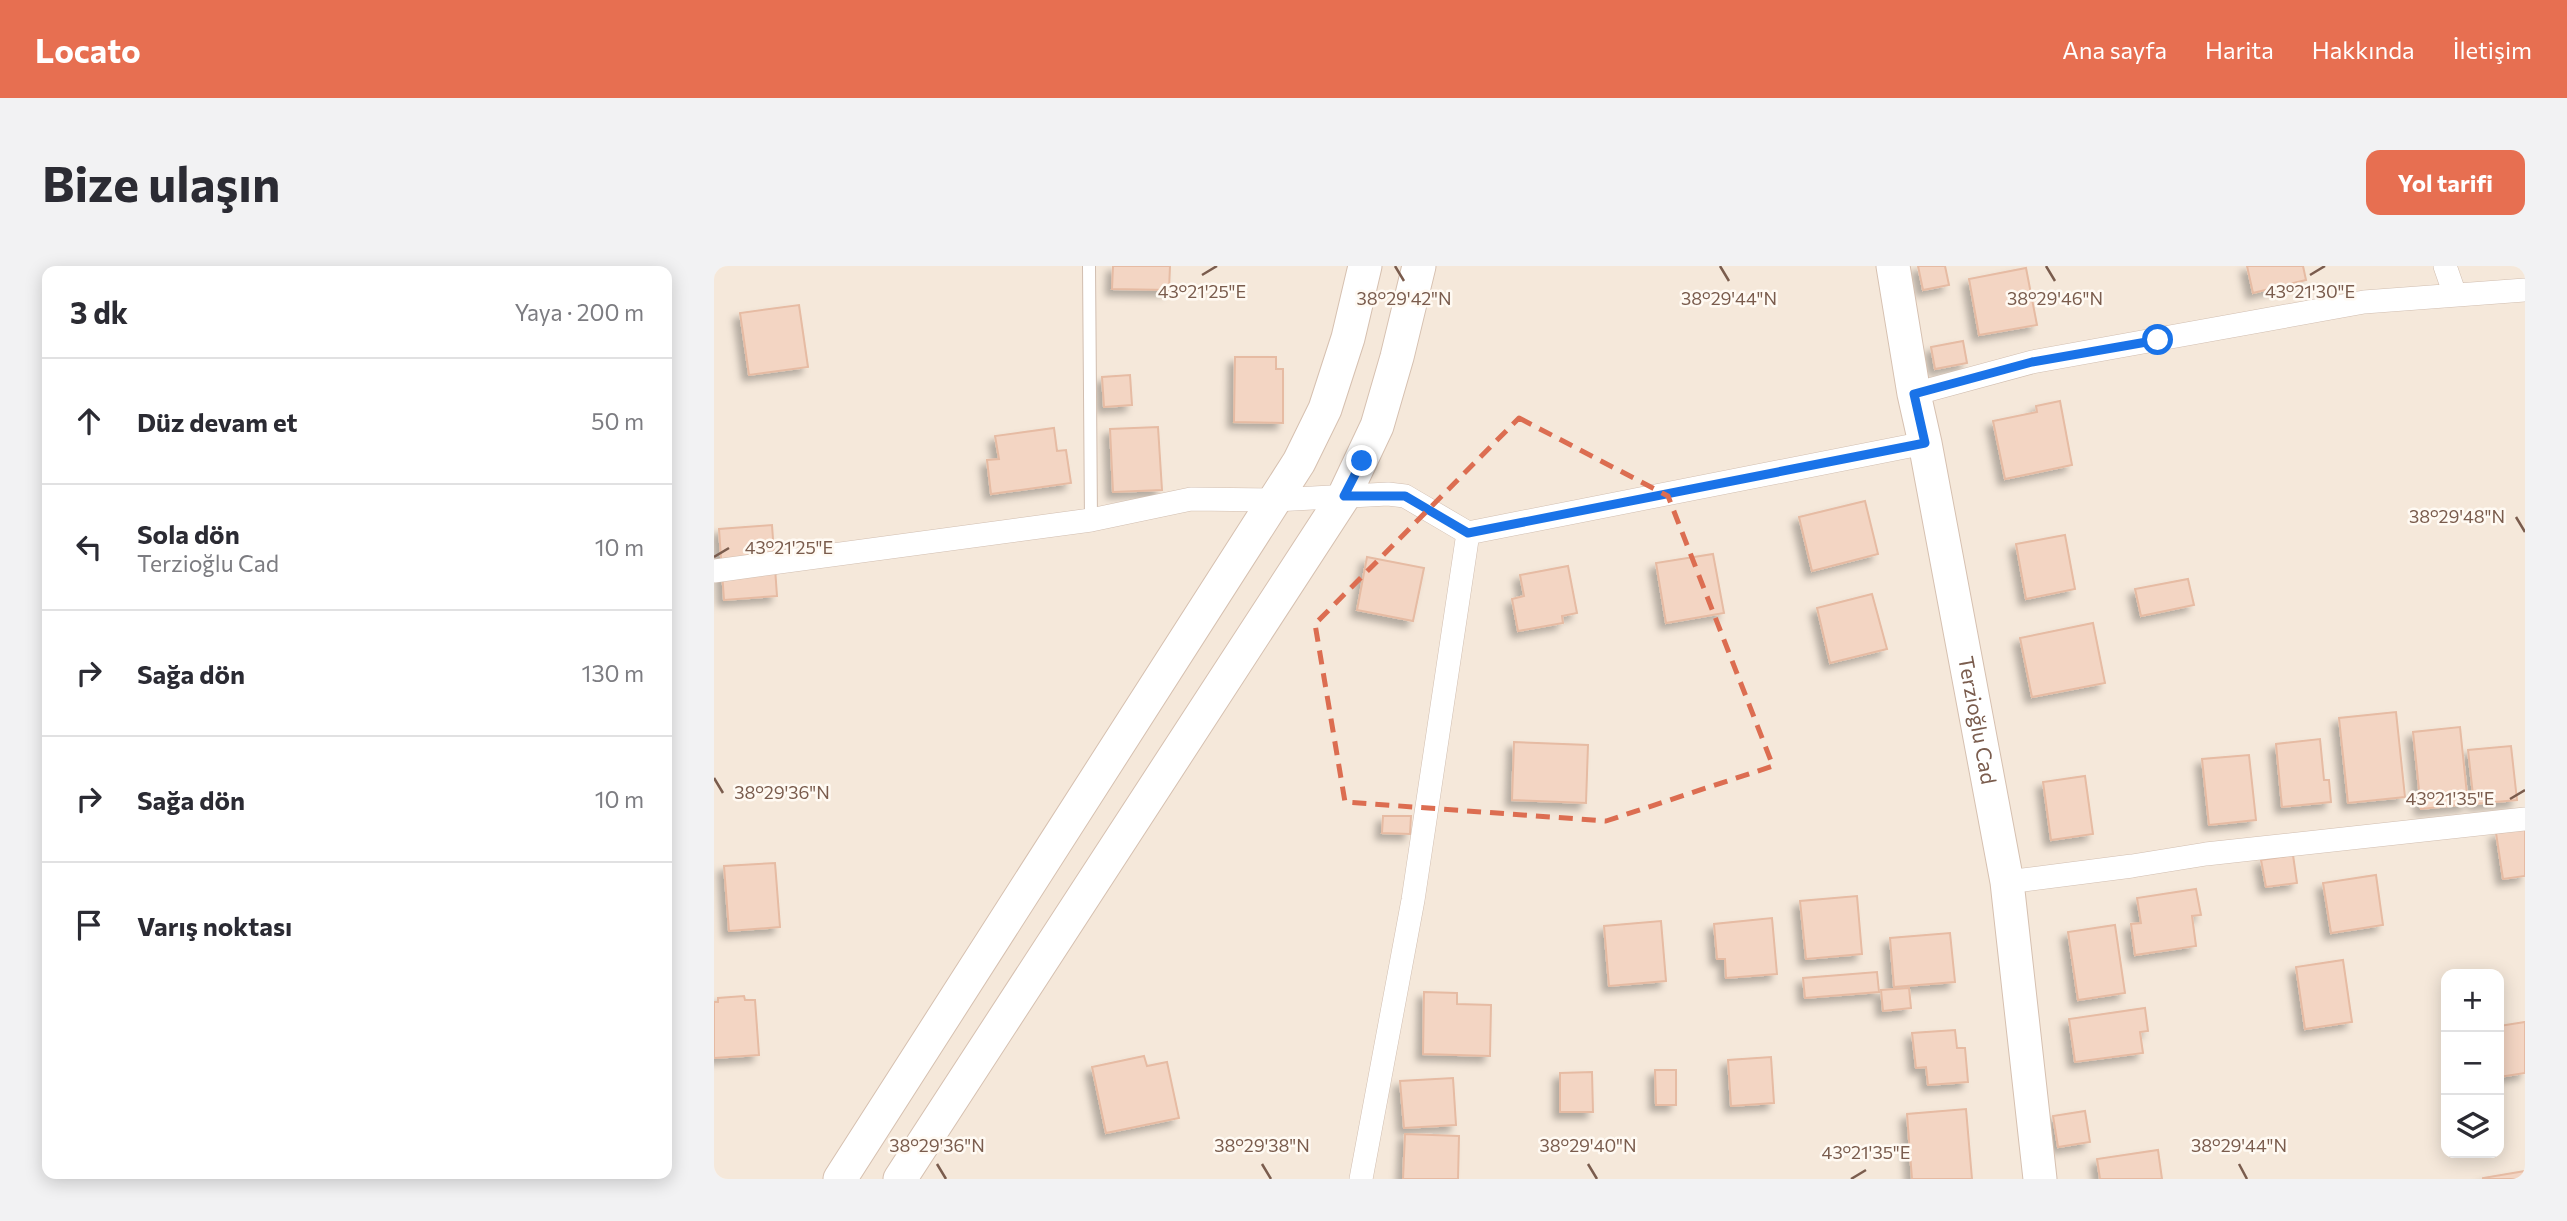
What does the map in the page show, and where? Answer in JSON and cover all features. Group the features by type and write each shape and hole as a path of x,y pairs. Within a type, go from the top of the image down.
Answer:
{"street":[{"path":"840,1179 1299,462 1325,409 1348,338 1365,266"},
{"path":"900,1179 1344,496 1377,426 1419,266"},
{"name":"Terzioğlu Cad","path":"1893,266 1914,394 2007,882 2040,1179"},
{"path":"2445,266 2455,295"},
{"path":"1914,394 2032,362 2364,302 2525,290"},
{"path":"714,572 1091,520 1191,499 1275,500 1405,496 1468,533 1925,443"},
{"path":"1361,1179 1412,900 1468,533"},
{"path":"2007,882 2206,854 2525,819"}],"lane":[{"path":"1089,266 1091,520"}],"highlighted area":[{"path":"1519,418 1668,496 1773,766 1606,821 1345,802 1315,624"}],"shaded area":[{"path":"714,266 2525,266 2525,1179 714,1179"}],"building":[{"path":"1113,266 1170,266 1169,290 1112,289"},
{"path":"1918,266 1945,266 1949,285 1923,290"},
{"path":"2247,266 2303,266 2306,280 2253,293"},
{"path":"2026,268 2037,325 1979,335 1969,279"},
{"path":"799,305 808,367 749,375 740,313"},
{"path":"1963,341 1967,363 1935,369 1931,347"},
{"path":"1235,357 1276,357 1276,369 1283,369 1283,423 1234,422"},
{"path":"1130,375 1132,405 1104,407 1102,377"},
{"path":"2060,401 2072,465 2005,479 1993,421 2037,412 2036,406"},
{"path":"1158,427 1162,490 1113,492 1110,429"},
{"path":"1054,428 1057,451 1066,450 1071,483 991,494 987,460 999,459 995,436"},
{"path":"1865,501 1878,554 1812,571 1799,517"},
{"path":"772,525 777,596 724,600 719,529"},
{"path":"2065,535 2075,589 2026,599 2016,544"},
{"path":"1713,554 1724,613 1666,623 1656,563"},
{"path":"1367,557 1424,568 1413,621 1357,610"},
{"path":"1568,566 1577,613 1562,616 1563,623 1518,631 1512,599 1524,596 1520,575"},
{"path":"2188,579 2194,605 2141,616 2135,589"},
{"path":"1872,594 1887,649 1830,663 1817,608"},
{"path":"2093,623 2105,683 2032,697 2020,638"},
{"path":"2396,712 2405,797 2348,803 2339,718"},
{"path":"2460,727 2468,804 2421,809 2413,732"},
{"path":"2320,739 2324,780 2329,780 2331,802 2282,807 2276,744"},
{"path":"1514,742 1588,745 1586,803 1512,800"},
{"path":"2511,746 2517,800 2474,804 2468,750"},
{"path":"2249,755 2256,820 2209,825 2202,759"},
{"path":"2085,776 2093,834 2051,840 2043,782"},
{"path":"1383,816 1411,816 1410,834 1382,833"},
{"path":"2525,829 2525,876 2503,879 2496,833"},
{"path":"2293,855 2297,883 2266,887 2261,860"},
{"path":"775,863 780,927 729,931 724,866"},
{"path":"2376,875 2383,925 2331,933 2323,883"},
{"path":"2196,889 2201,915 2192,916 2196,946 2135,955 2131,924 2141,923 2137,898"},
{"path":"1857,896 1862,954 1806,959 1800,901"},
{"path":"1772,918 1777,974 1726,978 1725,959 1717,959 1714,924"},
{"path":"1661,921 1666,981 1609,986 1604,926"},
{"path":"2115,925 2125,993 2078,1000 2068,932"},
{"path":"1950,933 1955,982 1894,987 1890,938"},
{"path":"2343,960 2352,1022 2305,1029 2296,967"},
{"path":"1877,972 1879,992 1805,998 1803,978"},
{"path":"1909,988 1911,1008 1883,1011 1881,990"},
{"path":"1424,992 1457,993 1457,1004 1491,1005 1490,1056 1423,1054"},
{"path":"744,996 745,1000 755,1000 759,1055 714,1058 714,1002 718,1002 718,998"},
{"path":"2145,1008 2148,1031 2140,1032 2143,1053 2075,1062 2069,1019"},
{"path":"2525,1022 2525,1073 2504,1076 2504,1025"},
{"path":"1955,1030 1957,1048 1965,1048 1968,1082 1928,1085 1926,1067 1916,1068 1912,1033"},
{"path":"1144,1056 1147,1066 1167,1062 1179,1118 1106,1133 1092,1067"},
{"path":"1771,1057 1774,1103 1731,1106 1728,1060"},
{"path":"1655,1070 1676,1070 1676,1105 1656,1105"},
{"path":"1592,1072 1593,1112 1560,1112 1560,1073"},
{"path":"1453,1078 1456,1125 1404,1128 1400,1081"},
{"path":"1966,1109 1972,1179 1912,1179 1907,1114"},
{"path":"2085,1111 2090,1142 2058,1147 2053,1116"},
{"path":"1405,1134 1459,1136 1458,1179 1403,1179"},
{"path":"2158,1150 2162,1179 2100,1179 2097,1159"},
{"path":"2525,1171 2525,1179 2483,1179 2483,1178"}],"route":[{"path":"1362,461 1344,496 1405,496 1468,533 1925,443 1914,394 2032,362 2158,340"}]}
